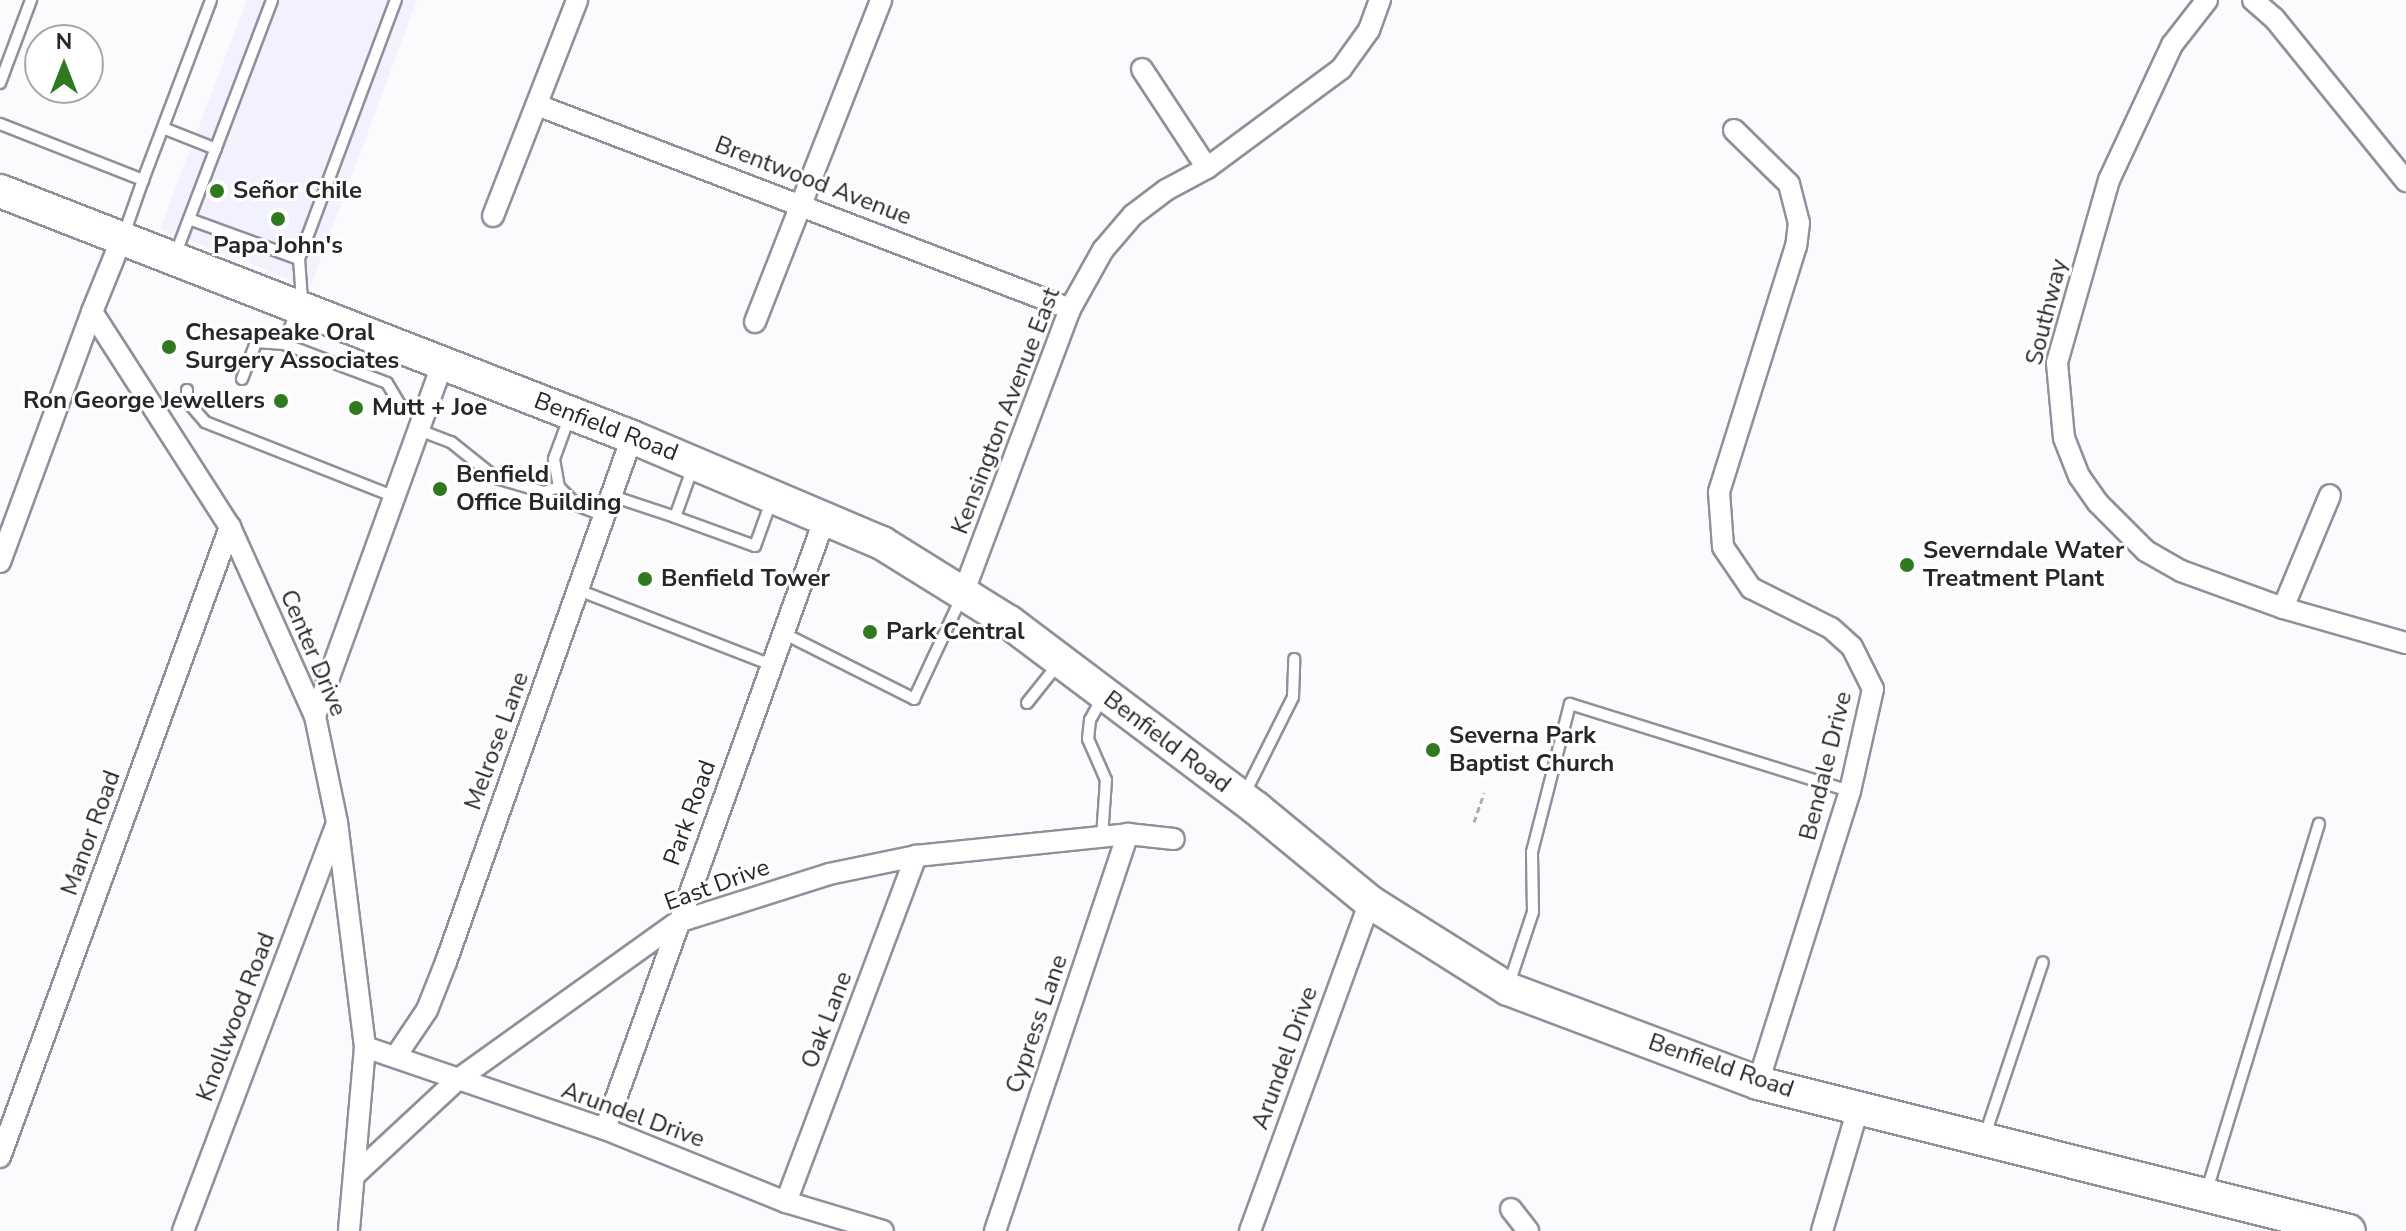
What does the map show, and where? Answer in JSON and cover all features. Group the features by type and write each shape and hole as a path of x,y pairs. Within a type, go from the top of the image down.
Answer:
{"main road":[{"name":"Benfield Road","path":"0,191 826,515 964,591 1242,798 1370,902 1508,989 1758,1083 1983,1142 2349,1231"}],"street":[{"path":"493,216 577,0"},
{"path":"755,322 799,201 881,0"},
{"name":"Kensington Avenue East","path":"964,591 1070,309 1103,250 1133,215 1207,168 1341,69 1369,30 1380,0"},
{"name":"Southway","path":"2207,0 2166,57 2109,180 2062,338 2057,405 2079,476 2116,527 2181,571 2283,608 2406,643"},
{"path":"2253,0 2274,18 2406,181"},
{"path":"1142,69 1207,168"},
{"name":"Brentwood Avenue","path":"537,105 799,201 1070,309"},
{"name":"Bendale Drive","path":"1734,130 1789,184 1799,223 1796,246 1719,492 1723,547 1751,588 1831,628 1864,666 1873,689 1850,791 1758,1083"},
{"path":"0,562 122,238"},
{"name":"Center Drive","path":"92,312 230,527 315,716 337,822 365,1047 357,1173 349,1231"},
{"path":"315,716 443,363"},
{"name":"Melrose Lane","path":"396,1056 437,986 632,437"},
{"path":"2283,608 2330,495"},
{"name":"Park Road","path":"605,1129 826,515"},
{"name":"Manor Road","path":"0,1157 230,527"},
{"name":"Knollwood Road","path":"183,1231 337,822"},
{"name":"East Drive","path":"357,1173 457,1080 678,922 829,874 916,856 1128,834 1174,839"},
{"name":"Cypress Lane","path":"995,1231 1128,834"},
{"name":"Oak Lane","path":"786,1202 916,856"},
{"name":"Arundel Drive","path":"1250,1231 1370,902"},
{"name":"Arundel Drive","path":"365,1047 605,1129 786,1202 883,1231"},
{"path":"1822,1231 1858,1109"},
{"path":"1511,1209 1528,1231"}],"lane":[{"path":"0,83 31,0"},
{"path":"122,238 211,0"},
{"path":"174,259 272,0"},
{"path":"284,344 303,309 298,286 299,259 396,0"},
{"path":"0,124 143,180"},
{"path":"163,128 216,149"},
{"path":"189,219 299,259"},
{"path":"242,379 256,342 284,344 387,383 400,405 496,478 544,492 559,487"},
{"path":"187,390 187,401 205,422 393,496"},
{"path":"571,413 554,459 559,487 577,505 604,516"},
{"path":"675,517 695,462"},
{"path":"612,496 755,546 774,494"},
{"path":"578,590 771,665"},
{"path":"783,633 914,699 964,591"},
{"path":"1242,798 1293,697 1294,659"},
{"path":"1027,703 1061,662"},
{"path":"1102,837 1106,780 1088,739 1090,720 1104,696"},
{"path":"1508,989 1533,912 1532,852 1570,704 1850,791"},
{"path":"2205,1197 2319,824"},
{"path":"1983,1142 2043,962"}],"path":[{"path":"1474,822 1484,793"}],"shaded area":[{"path":"247,0 417,0 310,287 160,229"}],"place":[{"name":"Señor Chile","path":"217,191"},
{"name":"Papa John's","path":"278,219"},
{"name":"Chesapeake Oral Surgery Associates","path":"169,347"},
{"name":"Ron George Jewellers","path":"281,401"},
{"name":"Mutt + Joe","path":"356,408"},
{"name":"Benfield Office Building","path":"440,489"},
{"name":"Severndale Water Treatment Plant","path":"1907,565"},
{"name":"Benfield Tower","path":"645,579"},
{"name":"Park Central","path":"870,632"},
{"name":"Severna Park Baptist Church","path":"1433,750"}]}
